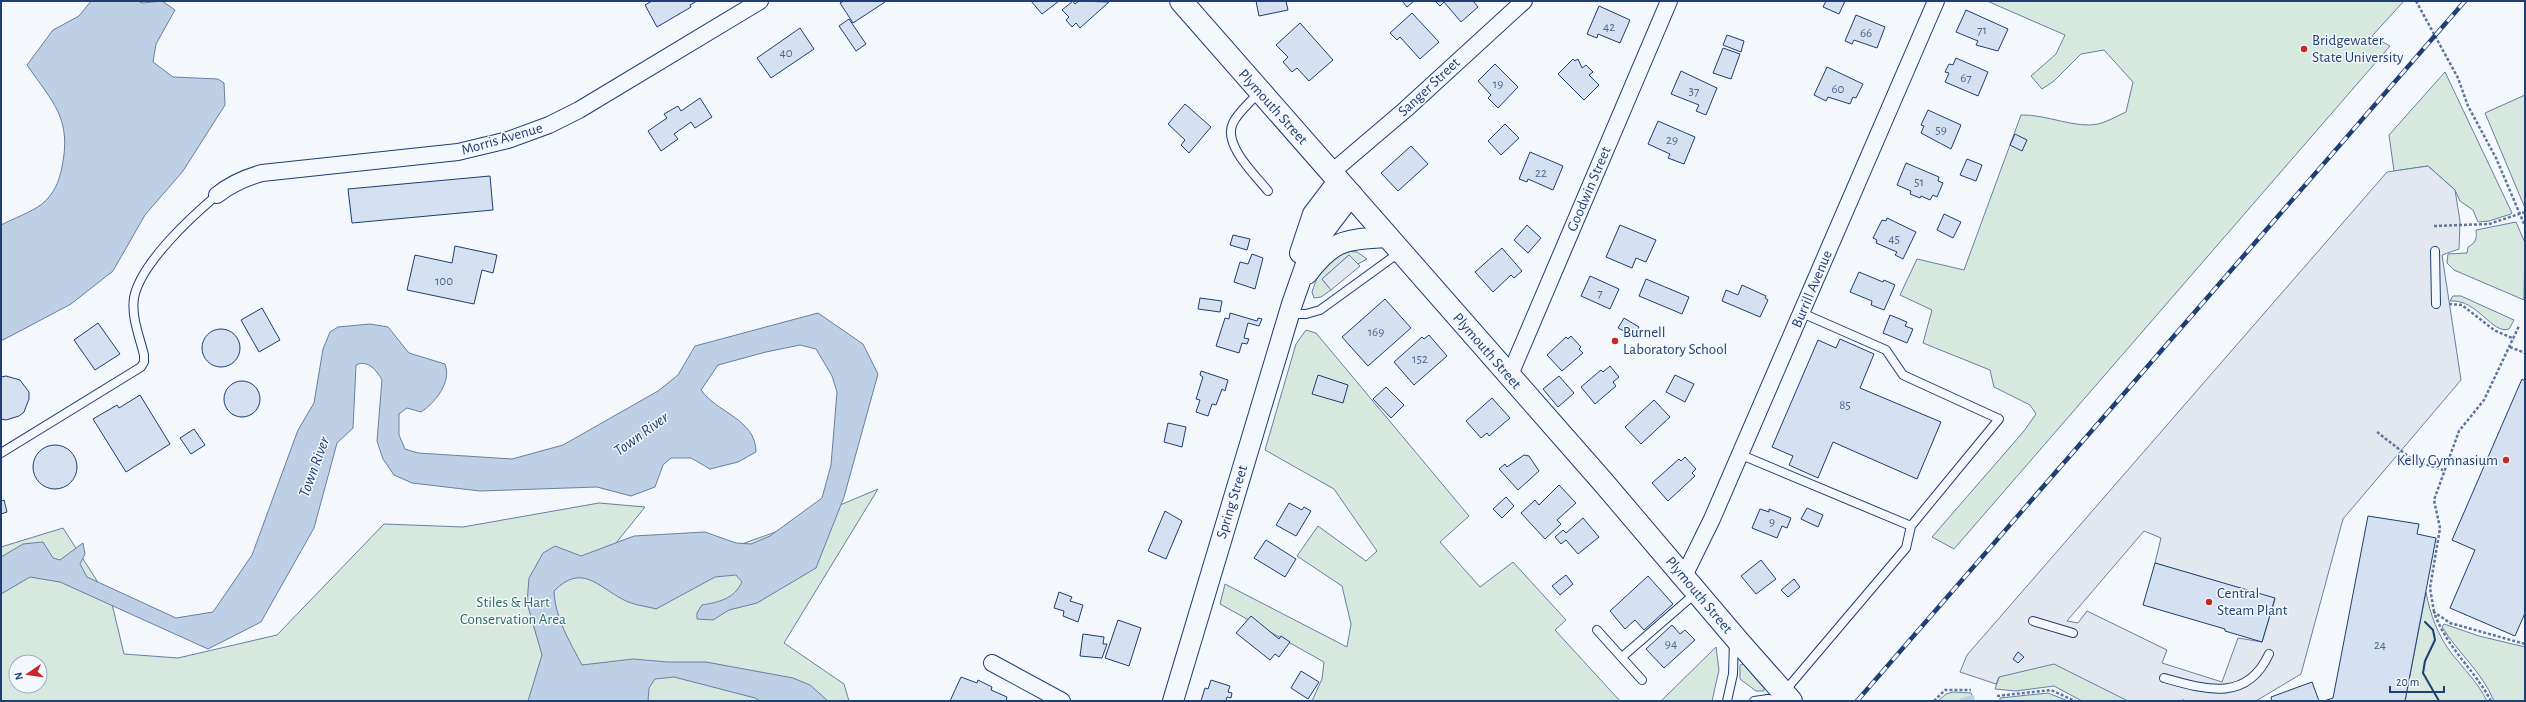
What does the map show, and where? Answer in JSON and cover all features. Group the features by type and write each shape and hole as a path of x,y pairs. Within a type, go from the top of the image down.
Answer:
{"main road":[{"name":"Plymouth Street","path":"1181,1 1341,182 1509,377 1691,584 1784,698"}],"street":[{"name":"Morris Avenue","path":"217,195 240,180 262,173 472,150 522,135 579,110 760,1"},
{"name":"Sanger Street","path":"1341,182 1406,109 1524,1"},
{"name":"Goodwin Street","path":"1509,377 1669,1"},
{"name":"Burrill Avenue","path":"1691,584 1697,553 1936,1"},
{"name":"Spring Street","path":"1173,701 1291,309 1316,239 1341,182"},
{"name":"Spring Street","path":"1291,309 1299,257 1307,228 1322,200 1341,182"},
{"path":"1299,285 1332,246 1356,239 1394,244"},
{"path":"992,663 1062,701"}],"lane":[{"path":"1260,92 1233,123 1230,133 1233,146 1268,191"},
{"path":"1,453 141,367 144,362 144,355 134,311 137,288 173,236 217,195"},
{"path":"1291,309 1306,314 1320,310 1394,244"},
{"path":"2435,252 2436,304"},
{"path":"1754,701 1784,698 1906,548 1911,526 1999,419 1902,375 1886,350 1802,312"},
{"path":"1739,454 1911,526"},
{"path":"1622,657 1691,584"},
{"path":"2033,621 2073,633"},
{"path":"1597,630 1642,680"},
{"path":"1727,701 1733,674 1734,637"},
{"path":"2164,678 2212,692 2234,690 2244,686 2260,673 2269,654"}],"path":[{"path":"2416,1 2458,78 2468,106 2496,158 2525,226"},
{"path":"2434,226 2489,224 2525,212"},
{"path":"2436,304 2462,305 2494,330 2514,339"},
{"path":"2491,701 2480,682 2444,636 2434,612 2430,588 2440,528 2434,500 2443,470 2459,431 2484,400 2519,326"},
{"path":"2510,347 2525,353"},
{"path":"2377,432 2413,460 2443,470"},
{"path":"2434,612 2450,623 2525,644"},
{"path":"1934,701 1945,690 1971,690"},
{"path":"1998,696 2051,690 2075,701"}],"green space":[{"path":"1987,1 2404,1 2372,36 2390,46 1954,549 1932,537 2024,431 2036,414 2030,405 1994,387 1990,370 1923,343 1932,310 1900,295 1917,259 1964,270 2021,115 2030,115 2080,125 2098,124 2126,112 2133,82 2104,50 2081,54 2054,81 2042,89 2031,76 2056,54 2065,35"},
{"path":"2445,72 2512,213 2511,214 2489,221 2478,222 2473,210 2460,201 2455,190 2428,166 2394,171 2389,135"},
{"path":"2525,95 2525,208 2485,113"},
{"path":"2516,222 2525,243 2524,300 2454,270 2447,263 2448,254 2467,253 2468,247 2473,244 2475,240 2476,230"},
{"path":"1348,251 1357,252 1367,259 1358,264 1349,255 1322,279 1331,290 1321,297 1314,298 1312,292 1321,271 1328,262"},
{"path":"2453,296 2461,296 2514,320 2509,329 2497,327 2469,305 2450,301"},
{"path":"1306,330 1316,333 1469,516 1440,542 1480,587 1513,562 1566,620 1555,630 1620,701 1312,701 1322,679 1324,662 1220,604 1225,584 1347,647 1351,624 1342,586 1297,556 1318,526 1366,561 1377,551 1334,489 1265,450 1296,344"},
{"name":"Stiles & Hart Conservation Area","path":"878,489 784,643 844,684 849,701 1,701 1,547 63,528 112,604 124,654 178,658 277,635 384,524 463,527 599,503 645,507 616,543 700,559 781,530"},
{"path":"2426,592 2432,617 2443,640 2452,654 2475,682 2487,701 2405,701"},
{"path":"2444,624 2479,636 2525,647 2525,701 2494,701 2483,681 2442,627"},
{"path":"1716,647 1719,670 1712,701 1661,701"},
{"path":"2020,650 2149,701 2082,701 2054,686 2016,691 1995,689 2000,675"},
{"path":"1743,664 1764,688 1764,691 1756,691 1740,679 1740,665"},
{"path":"1953,692 1971,693 1973,697 1968,699 1972,701 1938,701 1946,694"},
{"path":"2048,693 2068,701 2000,701 2000,698"}],"shaded area":[{"path":"2428,166 2455,190 2460,221 2459,249 2442,255 2461,380 2343,519 2301,674 2256,701 2128,701 2054,664 1999,677 1996,684 1960,672 1967,655 2387,172","holes":["2144,531 2161,538 2155,563 2275,599 2262,642 2238,638 2222,682 2162,663 2167,650 2087,611 2078,623 2067,621"]},
{"path":"1349,255 1360,266 1331,290 1322,279"}],"water":[{"path":"91,1 137,1 143,3 162,1 175,10 156,44 153,62 173,77 218,79 224,83 225,105 183,171 145,215 113,271 71,304 3,340 1,339 1,225 27,213 42,204 50,196 59,178 64,150 62,123 58,112 27,65 53,30 79,16"},
{"name":"Town River","path":"818,313 863,344 878,374 844,497 816,568 757,603 729,610 713,620 697,619 697,613 702,605 720,601 735,592 742,582 736,575 715,577 656,609 628,602 597,584 581,578 573,579 564,583 554,591 560,620 582,665 633,659 668,662 706,662 793,678 810,685 828,701 760,701 755,698 674,677 655,679 649,688 648,701 528,701 542,655 527,603 529,578 543,553 555,546 581,556 634,536 705,532 736,543 751,544 770,536 822,498 831,465 837,392 832,376 816,349 800,345 766,352 718,365 701,390 716,405 743,424 750,432 754,441 756,452 738,462 710,469 691,458 671,458 663,465 655,487 631,496 597,487 480,491 412,483 394,475 383,459 377,441 382,380 372,367 364,364 356,365 353,428 337,443 314,528 261,622 208,649 60,582 30,577 1,594 1,557 23,544 43,542 53,558 60,560 83,543 85,554 80,564 87,577 176,618 213,612 252,555 298,430 314,403 323,349 330,332 338,327 370,324 388,327 409,353 445,364 447,371 446,378 437,398 421,412 407,408 399,414 399,435 405,449 418,453 512,459 563,445 658,391 678,375 695,346"}],"building":[{"path":"652,1 697,1 690,5 691,7 657,27 645,5"},
{"path":"844,1 885,2 853,23 840,3"},
{"path":"1031,1 1059,1 1042,14"},
{"path":"1073,1 1075,4 1079,1 1109,2 1080,28 1076,23 1072,27 1066,20 1069,17 1062,10"},
{"path":"1256,1 1286,1 1288,10 1259,16"},
{"path":"1402,1 1414,1 1407,7"},
{"path":"1435,1 1473,1 1478,7 1461,22 1444,2 1440,6"},
{"path":"1826,1 1845,1 1839,14 1823,7"},
{"path":"1599,6 1630,20 1620,43 1598,34 1597,38 1587,34"},
{"path":"1966,10 2008,29 1998,51 1976,45 1978,41 1956,32"},
{"path":"1412,13 1439,42 1420,59 1400,37 1397,40 1390,33"},
{"path":"1856,15 1885,27 1877,48 1854,40 1852,44 1845,41"},
{"path":"849,19 866,44 856,51 839,26"},
{"path":"1300,23 1333,60 1309,81 1297,68 1292,72 1283,62 1288,57 1276,45"},
{"path":"800,28 814,49 771,78 757,58"},
{"path":"1727,35 1744,41 1741,52 1723,45"},
{"path":"1723,48 1740,54 1731,79 1713,73"},
{"path":"1956,58 1988,72 1978,96 1945,82 1949,73 1945,72 1949,64 1953,65"},
{"path":"1573,59 1575,61 1578,59 1582,68 1586,65 1593,72 1589,75 1599,85 1584,100 1558,74"},
{"path":"1495,64 1518,87 1498,108 1488,98 1491,95 1478,81"},
{"path":"1827,67 1863,84 1856,98 1853,97 1850,104 1828,97 1826,101 1814,95"},
{"path":"1681,71 1717,88 1706,115 1696,111 1699,105 1671,94"},
{"path":"700,98 712,117 695,128 691,122 674,134 678,139 661,151 648,131 667,118 664,114 678,106 681,111"},
{"path":"1185,104 1211,127 1189,153 1181,145 1185,140 1168,124"},
{"path":"1928,110 1961,125 1951,149 1921,133 1924,126 1921,125"},
{"path":"1658,121 1695,137 1684,164 1668,158 1670,154 1648,144"},
{"path":"1505,124 1519,138 1501,155 1488,141"},
{"path":"2015,134 2027,140 2022,151 2010,145"},
{"path":"1411,146 1428,164 1398,191 1381,173"},
{"path":"1530,152 1563,166 1553,190 1528,179 1527,182 1519,179"},
{"path":"1967,159 1982,165 1976,181 1960,175"},
{"path":"1906,163 1939,177 1938,181 1943,183 1937,197 1933,195 1930,200 1921,196 1920,198 1910,194 1911,191 1897,185"},
{"path":"490,176 493,210 352,223 348,189"},
{"path":"1944,214 1961,222 1953,238 1937,230"},
{"path":"1887,218 1916,232 1903,259 1895,255 1897,252 1876,243 1877,240 1873,238 1882,220 1886,221"},
{"path":"1527,225 1541,238 1528,253 1514,240"},
{"path":"1620,225 1656,240 1646,262 1636,258 1632,268 1606,257"},
{"path":"1233,235 1250,239 1247,250 1230,245"},
{"path":"455,246 497,255 493,273 482,270 474,304 407,290 415,255 452,263"},
{"path":"1502,248 1522,271 1514,278 1511,275 1493,292 1475,272"},
{"path":"1252,254 1263,258 1255,289 1234,282 1240,262 1248,264"},
{"path":"1859,272 1883,282 1884,280 1895,285 1884,310 1871,305 1872,301 1850,292"},
{"path":"1590,276 1619,289 1610,309 1581,296"},
{"path":"1646,279 1689,297 1682,314 1639,296"},
{"path":"1742,285 1766,296 1765,298 1768,300 1760,317 1722,301 1726,290 1738,295"},
{"path":"1200,298 1222,301 1220,312 1198,309"},
{"path":"1385,299 1411,328 1368,366 1342,337"},
{"path":"262,308 280,340 259,352 241,320"},
{"path":"1230,313 1257,321 1258,318 1262,319 1259,326 1248,323 1244,338 1249,339 1247,344 1242,343 1239,353 1216,346 1225,318 1229,319"},
{"path":"1890,315 1907,322 1905,326 1913,329 1907,343 1883,333"},
{"path":"1624,318 1639,327 1634,336 1618,328"},
{"path":"98,323 120,354 95,370 74,340"},
{"path":"221,329 234,335 240,348 234,361 221,367 208,361 202,348 208,335"},
{"path":"1429,335 1447,356 1414,385 1394,362 1422,337 1424,339"},
{"path":"1571,336 1581,347 1579,349 1583,353 1562,371 1547,355 1566,337 1568,339"},
{"path":"1840,339 1874,354 1860,388 1941,422 1917,479 1833,442 1818,478 1789,465 1793,456 1772,447 1818,340 1836,348"},
{"path":"1610,366 1619,377 1613,382 1616,386 1595,404 1581,387 1601,370 1603,372"},
{"path":"1201,371 1228,380 1225,391 1222,389 1216,405 1212,404 1208,416 1196,412 1200,400 1196,399 1203,377 1200,375"},
{"path":"1318,375 1348,385 1343,403 1312,394"},
{"path":"1675,375 1694,384 1685,402 1666,392"},
{"path":"6,376 20,380 29,392 29,399 24,412 19,416 6,420 1,419 1,377"},
{"path":"1559,376 1574,393 1558,407 1543,389"},
{"name":"Kelly Gymnasium","path":"2522,379 2525,381 2525,613 2515,636 2450,608 2475,550 2452,540"},
{"path":"246,381 255,386 259,392 259,406 255,412 246,417 238,417 229,412 225,406 224,395 229,386 235,382"},
{"path":"1386,387 1404,405 1391,418 1373,399"},
{"path":"140,395 170,444 126,472 93,419 117,405 119,408"},
{"path":"1492,398 1510,418 1489,436 1487,433 1481,438 1466,421"},
{"path":"1654,400 1670,417 1641,444 1625,427"},
{"path":"1168,423 1186,427 1182,447 1164,442"},
{"path":"194,429 205,445 191,454 180,438"},
{"path":"55,445 67,449 73,455 77,467 73,479 67,485 55,489 43,485 37,479 33,467 37,455 43,449"},
{"path":"1524,455 1529,456 1539,471 1518,490 1499,469 1505,464 1507,467"},
{"path":"1685,457 1696,469 1692,473 1695,476 1668,501 1652,483 1679,459 1681,461"},
{"path":"1559,485 1576,503 1557,520 1561,524 1545,539 1521,513 1535,500 1539,505"},
{"path":"1506,497 1514,506 1502,518 1493,509"},
{"path":"4,500 7,512 1,514 1,501"},
{"path":"1289,503 1302,510 1304,507 1311,511 1296,536 1276,525"},
{"path":"1807,508 1823,515 1818,527 1801,519"},
{"path":"1760,509 1769,512 1769,509 1791,518 1787,528 1782,526 1777,538 1752,528"},
{"path":"1165,511 1182,521 1166,559 1148,551"},
{"path":"2368,516 2419,524 2417,534 2436,538 2405,701 2324,701 2333,698"},
{"path":"1583,518 1599,537 1578,554 1566,540 1561,544 1555,537 1563,530 1566,533"},
{"path":"1266,540 1296,559 1285,577 1254,558"},
{"path":"1761,560 1776,579 1756,594 1741,576"},
{"name":"Central Steam Plant","path":"2155,563 2275,598 2262,642 2225,631 2225,629 2143,605"},
{"path":"1566,575 1573,584 1560,595 1552,586"},
{"path":"1648,576 1673,604 1644,630 1635,620 1625,629 1610,611"},
{"path":"1794,579 1800,587 1788,597 1781,590"},
{"path":"1059,592 1072,597 1070,601 1083,605 1078,622 1063,616 1064,611 1054,608"},
{"path":"1251,616 1279,639 1281,636 1290,642 1279,657 1275,654 1270,660 1236,633"},
{"path":"1118,620 1141,628 1129,666 1105,658"},
{"path":"1672,625 1680,634 1685,630 1695,640 1664,668 1646,649"},
{"path":"1083,634 1104,637 1103,644 1107,644 1102,658 1080,656"},
{"path":"2018,652 2024,657 2018,663 2013,659"},
{"path":"1301,671 1319,682 1308,699 1291,688"},
{"path":"961,677 977,683 978,680 992,687 991,690 1007,697 1006,701 950,701"},
{"path":"1211,680 1230,686 1228,692 1232,693 1231,698 1227,697 1226,701 1201,701 1205,688 1208,689"},
{"path":"2312,682 2319,701 2272,701 2271,697"}],"waterway":[{"path":"1962,701 1972,698"}],"railway":[{"path":"1857,701 2465,1"}],"wall":[{"path":"2425,622 2433,630 2435,640 2425,661 2423,673 2439,701"}],"place":[{"name":"Bridgewater State University","path":"2304,49"},
{"name":"Burnell Laboratory School","path":"1615,341"},
{"name":"Kelly Gymnasium","path":"2506,460"},
{"name":"Central Steam Plant","path":"2209,602"}]}
